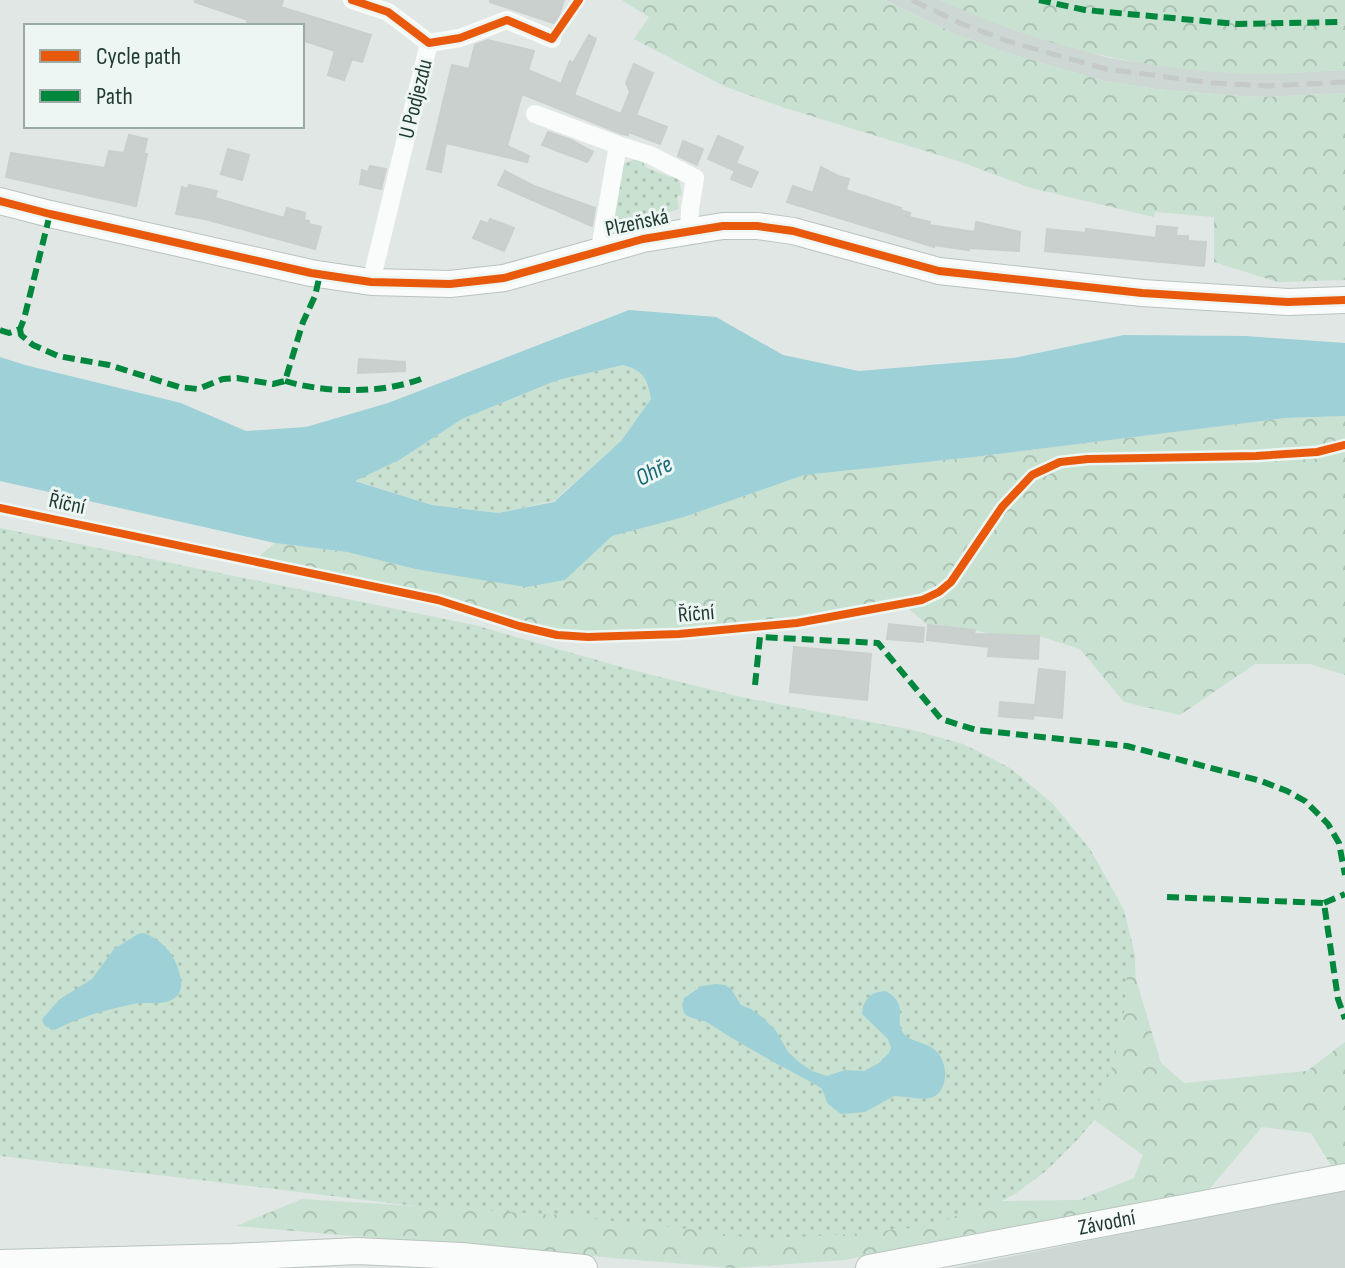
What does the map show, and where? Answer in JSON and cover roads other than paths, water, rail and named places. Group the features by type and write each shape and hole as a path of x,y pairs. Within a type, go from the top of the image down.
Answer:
{"street":[{"path":"352,0 388,12 429,43"},
{"name":"U Podjezdu","path":"371,282 429,43 460,38 507,20 552,39"},
{"path":"535,114 650,155 695,178 689,230"},
{"path":"600,249 618,145"},
{"name":"Plzeňská","path":"0,201 311,273 371,282 450,284 504,278 600,249 723,226 774,227 939,271 1142,293 1288,302 1345,300"},
{"name":"Závodní","path":"869,1268 1345,1177"},
{"path":"0,1263 232,1262 357,1251 461,1262 584,1268"}],"water":[{"name":"Ohře","path":"629,310 716,317 783,355 859,371 1013,358 1124,335 1245,336 1345,343 1345,416 1285,418 804,475 684,517 612,536 565,580 526,587 415,569 347,552 275,543 0,481 0,357 181,403 246,431 306,427 388,403","holes":["623,365 643,376 651,399 621,441 554,502 498,513 432,505 355,481 401,459 462,419 558,380"]},
{"path":"144,933 165,946 175,962 181,984 176,997 166,1002 133,1004 103,1011 55,1030 45,1026 43,1018 60,999 92,979 114,949"},
{"path":"716,984 731,989 741,1005 762,1017 800,1063 827,1076 845,1070 864,1071 889,1053 888,1039 862,1014 869,997 886,991 898,1003 901,1030 905,1035 931,1047 940,1055 945,1071 943,1087 933,1097 894,1096 865,1112 841,1114 828,1104 818,1086 707,1022 686,1015 684,998 702,986"}],"railway":[{"path":"912,0 1010,42 1106,69 1213,83 1267,86 1345,82"}]}
